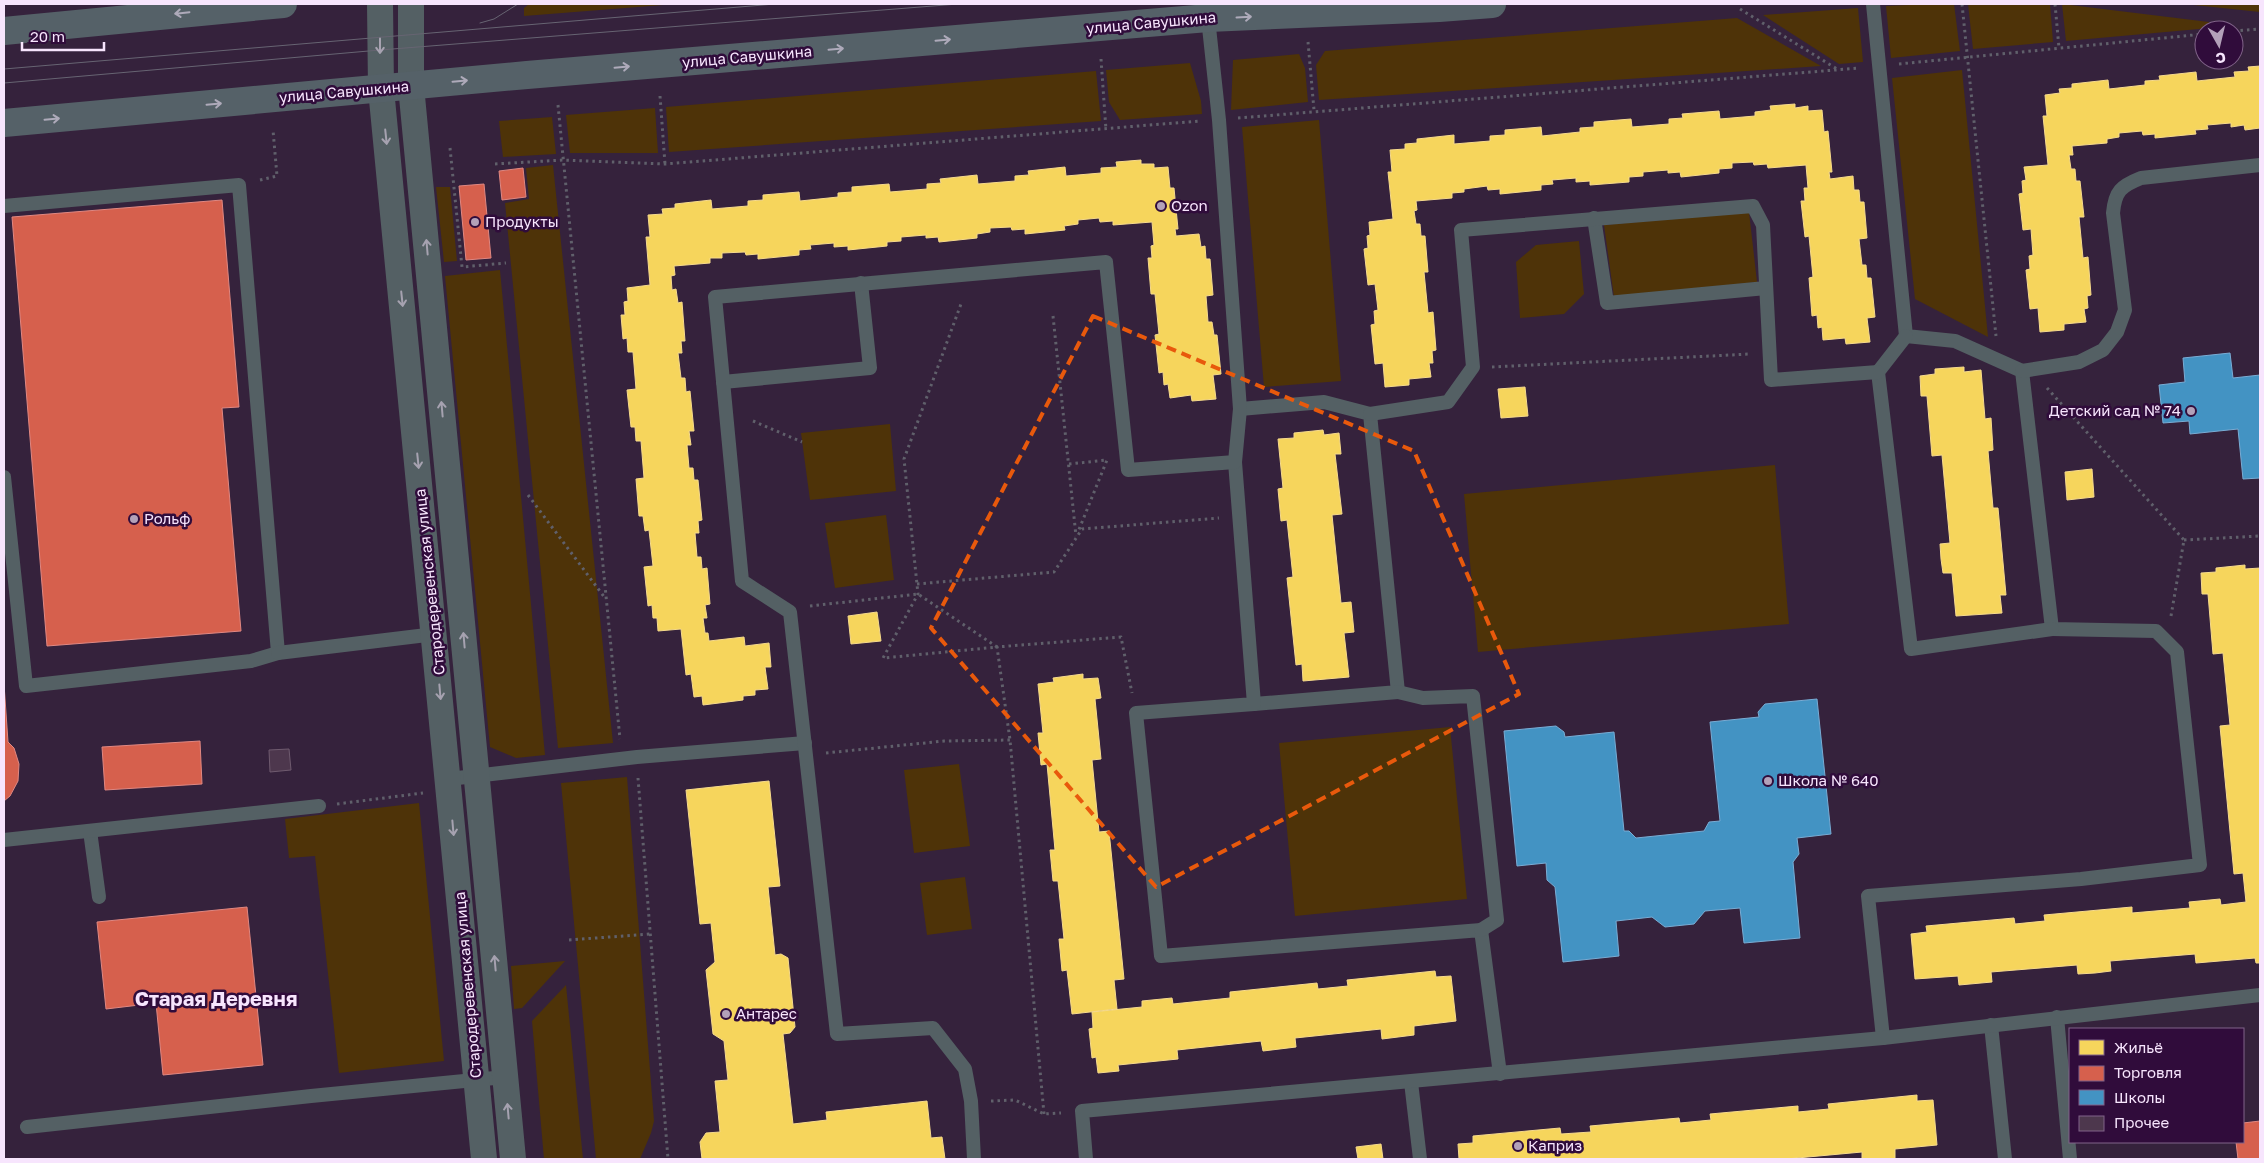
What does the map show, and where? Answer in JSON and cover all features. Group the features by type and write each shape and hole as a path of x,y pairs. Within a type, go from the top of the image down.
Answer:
{"main road":[{"path":"4,31 283,4"},
{"name":"улица Савушкина","path":"4,124 412,86 1208,18 1429,9 1492,4"}],"street":[{"name":"Стародеревенская улица","path":"380,4 381,89 435,634 438,786 477,1080 484,1159"},
{"name":"Стародеревенская улица","path":"411,4 412,86 513,1159"}],"lane":[{"path":"1873,4 1906,336 1878,372 1911,649 2052,630 2156,631 2177,652 2200,865 2081,879 1868,896 1883,1038"},
{"path":"1208,18 1219,120 1240,409 1235,462 1254,704"},
{"path":"1906,336 1955,341 2022,371 2079,362 2103,350 2117,332 2124,310 2114,197 2125,184 2140,178 2260,165"},
{"path":"4,206 239,185 278,653"},
{"path":"1240,409 1324,402 1370,414 1448,402 1473,368 1461,230 1753,206 1763,225 1768,353 1771,380 1878,372"},
{"path":"1594,218 1607,303 1766,288"},
{"path":"974,1159 971,1101 966,1069 933,1028 836,1034 790,612 742,581 715,297 1106,262 1128,470 1235,462"},
{"path":"723,382 870,368 862,283"},
{"path":"2022,371 2052,630"},
{"path":"1370,414 1398,692"},
{"path":"4,477 26,686 251,661 278,653 435,634"},
{"path":"1398,692 1422,698 1473,696 1497,920 1481,930 1161,956 1136,713 1398,692"},
{"path":"438,786 477,776 637,757 805,743"},
{"path":"4,840 319,806"},
{"path":"90,831 99,897"},
{"path":"1481,930 1500,1074"},
{"path":"1086,1159 1082,1111 1883,1038 2260,995"},
{"path":"2057,1018 2070,1159"},
{"path":"1991,1025 2005,1159"},
{"path":"27,1127 311,1096 505,1078"},
{"path":"1411,1082 1420,1159"}],"path":[{"path":"1962,4 1998,360"},
{"path":"2056,4 2060,48"},
{"path":"1740,9 1838,70"},
{"path":"2244,30 2260,29"},
{"path":"495,164 563,160 665,164 1106,130 1314,110 1838,70 2194,35"},
{"path":"1308,42 1314,110"},
{"path":"1101,59 1106,130"},
{"path":"660,96 665,164"},
{"path":"558,105 622,759"},
{"path":"239,185 277,176 273,130"},
{"path":"450,148 462,267 506,263"},
{"path":"961,304 904,458 918,594 883,658 1121,636 1136,713"},
{"path":"1053,316 1076,537"},
{"path":"1473,368 1768,353"},
{"path":"2022,371 2043,383 2184,540"},
{"path":"753,421 802,442"},
{"path":"1069,464 1107,460 1076,537"},
{"path":"528,495 606,599"},
{"path":"917,584 1054,572 1082,530 1240,517"},
{"path":"2184,540 2260,536"},
{"path":"2177,652 2171,613 2184,540"},
{"path":"785,609 918,594 997,648 1010,740 1044,1114"},
{"path":"805,743 828,754 944,741 1010,740"},
{"path":"637,757 668,1159"},
{"path":"319,806 438,786"},
{"path":"569,940 650,934"},
{"path":"971,1101 1015,1100 1044,1114 1082,1111"}],"highlighted area":[{"path":"1093,316 1414,451 1519,694 1156,887 931,628"}],"shaded area":[{"path":"529,4 676,4 524,16 524,8"},
{"path":"1954,4 1960,51 1891,58 1886,6"},
{"path":"1968,4 2050,4 2053,42 1973,49"},
{"path":"2062,4 2194,20 2194,29 2066,41"},
{"path":"2184,4 2260,4 2260,12"},
{"path":"1858,8 1863,62 1839,64 1763,15"},
{"path":"1737,18 1821,66 1319,100 1316,65 1325,51"},
{"path":"1299,54 1305,68 1308,102 1231,110 1233,60"},
{"path":"1190,63 1201,101 1202,114 1120,120 1109,102 1106,70"},
{"path":"1962,70 1988,337 1915,299 1892,78"},
{"path":"1096,71 1101,121 669,152 666,107"},
{"path":"655,108 658,153 570,153 566,115"},
{"path":"552,117 556,154 503,157 499,121"},
{"path":"1319,120 1341,381 1264,387 1242,127"},
{"path":"553,165 613,743 558,748 505,203 529,199 526,168"},
{"path":"436,187 450,187 457,261 444,262"},
{"path":"1749,212 1757,282 1614,297 1604,225"},
{"path":"1579,241 1584,294 1564,314 1520,318 1516,262 1536,245"},
{"path":"500,270 545,755 516,758 490,747 445,276"},
{"path":"890,424 896,491 810,500 801,433"},
{"path":"1775,465 1789,624 1478,652 1464,494"},
{"path":"886,515 894,580 835,588 825,523"},
{"path":"1450,727 1467,899 1295,916 1279,743"},
{"path":"959,764 970,846 914,853 904,770"},
{"path":"627,777 654,1121 640,1159 596,1159 561,783"},
{"path":"419,803 444,1061 339,1073 315,856 289,858 285,819"},
{"path":"965,877 972,929 927,935 920,883"},
{"path":"565,961 522,1008 514,1009 511,966"},
{"path":"566,985 583,1159 544,1159 532,1021"}],"building: Жильё":[{"path":"2260,66 2260,128 2245,130 2244,125 2231,127 2231,123 2207,125 2208,129 2195,130 2196,134 2155,138 2155,134 2143,135 2142,131 2119,133 2119,137 2107,139 2107,143 2072,146 2073,155 2069,155 2071,169 2075,169 2076,181 2080,181 2084,217 2079,217 2083,258 2088,257 2091,295 2087,296 2088,308 2084,309 2086,322 2064,324 2064,330 2040,332 2038,308 2030,309 2026,270 2030,269 2029,256 2033,255 2031,229 2023,230 2019,194 2023,193 2022,181 2026,180 2024,167 2048,165 2043,116 2047,116 2045,95 2060,93 2059,89 2072,88 2072,84 2108,80 2109,89 2145,85 2145,81 2160,80 2159,76 2196,72 2197,81 2235,77 2234,72 2249,71 2248,67"},
{"path":"1795,104 1795,108 1808,106 1808,111 1822,110 1824,132 1828,131 1832,172 1829,172 1830,179 1853,176 1854,190 1859,190 1860,202 1864,202 1867,238 1859,239 1862,265 1866,265 1867,278 1871,278 1875,317 1867,318 1870,342 1846,344 1845,338 1823,340 1822,327 1818,328 1817,315 1812,316 1809,278 1813,277 1809,236 1805,237 1801,201 1805,201 1804,188 1808,188 1806,165 1768,168 1767,164 1754,165 1753,162 1732,163 1732,168 1719,169 1719,173 1681,177 1680,172 1668,173 1668,170 1643,172 1643,176 1629,177 1629,182 1590,185 1590,181 1576,182 1576,178 1552,180 1553,184 1541,185 1541,190 1500,194 1500,189 1488,190 1487,186 1464,189 1464,192 1452,193 1452,198 1416,201 1417,210 1414,211 1416,224 1420,224 1421,236 1425,236 1428,272 1424,272 1428,313 1433,312 1436,350 1432,351 1433,363 1429,363 1431,377 1409,379 1409,385 1385,387 1383,363 1375,364 1371,325 1375,324 1374,311 1378,310 1375,284 1368,285 1364,249 1368,248 1369,222 1393,219 1388,172 1392,172 1390,150 1405,149 1405,144 1417,143 1417,139 1454,135 1454,144 1490,141 1490,136 1505,135 1505,130 1541,127 1542,136 1580,132 1580,128 1594,127 1594,122 1631,119 1632,127 1669,124 1669,119 1683,118 1682,114 1719,111 1720,119 1755,116 1755,112 1771,110 1770,106"},
{"path":"1141,160 1141,164 1154,164 1154,168 1168,167 1170,188 1174,188 1178,229 1175,229 1176,236 1199,234 1201,247 1205,246 1206,259 1210,259 1213,295 1206,296 1208,322 1212,322 1214,335 1217,335 1221,374 1213,375 1216,399 1192,401 1191,395 1170,398 1168,384 1164,385 1163,372 1159,373 1155,335 1159,334 1155,294 1151,294 1148,258 1152,258 1151,246 1154,245 1152,222 1113,225 1113,221 1100,222 1099,218 1078,220 1078,224 1064,226 1065,230 1025,234 1025,229 1012,230 1011,227 990,228 990,232 977,234 977,238 939,242 938,237 926,238 926,235 901,237 901,241 887,242 887,246 848,250 848,246 834,247 834,243 810,245 811,249 799,250 799,255 758,259 758,254 746,255 745,252 722,253 722,258 710,258 710,263 674,266 675,275 671,276 672,290 676,289 678,303 682,302 685,341 681,341 682,353 678,353 681,378 685,378 686,392 690,391 694,431 689,431 691,445 687,445 689,468 693,468 694,480 698,480 702,520 698,521 699,533 695,533 697,557 701,557 702,569 707,568 710,604 705,605 707,618 703,618 705,633 708,633 709,641 744,637 745,646 769,643 771,667 765,667 768,689 755,690 755,695 743,696 743,700 703,705 702,696 694,697 691,674 686,675 681,629 658,631 657,618 653,618 652,605 648,606 644,567 653,566 649,530 645,531 643,516 639,516 636,479 644,478 641,441 636,441 635,427 631,427 627,390 636,389 633,352 628,352 627,338 623,339 621,315 625,315 624,302 628,301 627,288 650,285 646,237 650,237 648,215 663,214 662,209 675,208 675,204 711,200 712,209 748,206 748,201 763,200 763,195 799,192 800,201 838,197 838,193 852,192 852,187 889,184 890,192 927,189 927,184 941,183 940,179 977,175 978,184 1015,181 1015,176 1029,175 1028,171 1065,167 1066,176 1101,173 1101,168 1117,167 1116,162"},
{"path":"1964,367 1964,372 1981,370 1985,419 1991,418 1993,450 1988,451 1993,508 1998,508 2006,595 2000,595 2002,613 1956,616 1952,573 1943,573 1941,559 1940,544 1950,543 1942,455 1932,456 1927,396 1921,396 1920,376 1935,374 1935,369"},
{"path":"1525,387 1528,416 1501,418 1498,389"},
{"path":"1323,430 1324,435 1339,433 1341,454 1335,454 1342,514 1332,515 1341,603 1351,602 1354,632 1344,633 1349,677 1303,681 1302,664 1296,665 1287,578 1293,577 1287,520 1281,521 1278,489 1283,488 1278,439 1294,438 1294,433"},
{"path":"2092,469 2094,497 2067,500 2065,472"},
{"path":"2245,565 2245,569 2260,568 2260,963 2256,963 2255,958 2196,963 2195,954 2110,961 2111,971 2095,973 2078,974 2077,965 1991,972 1992,982 1959,985 1958,976 1915,979 1911,934 1927,932 1926,926 2014,918 2015,924 2045,921 2044,915 2132,907 2132,913 2190,908 2189,902 2220,899 2221,905 2246,902 2243,873 2234,874 2220,726 2230,725 2223,653 2213,654 2208,594 2202,594 2201,573 2216,572 2216,568"},
{"path":"877,612 881,641 851,644 848,616"},
{"path":"1083,674 1083,679 1098,678 1101,698 1095,699 1101,759 1092,760 1099,832 1109,831 1124,979 1114,980 1117,1009 1072,1014 1067,970 1062,971 1059,939 1064,939 1058,881 1053,881 1050,850 1055,850 1047,764 1041,765 1038,733 1043,733 1038,684 1054,682 1053,678"},
{"path":"769,781 780,886 768,887 775,955 781,954 788,958 795,1027 790,1033 783,1034 793,1124 827,1120 826,1112 927,1101 931,1138 942,1137 945,1159 702,1159 700,1142 706,1133 720,1132 715,1081 728,1080 724,1041 713,1034 706,970 715,962 711,923 700,924 686,790"},
{"path":"1435,971 1436,977 1451,976 1456,1021 1414,1026 1414,1035 1382,1039 1381,1029 1295,1038 1296,1047 1263,1051 1261,1041 1177,1050 1178,1059 1118,1065 1119,1071 1098,1073 1096,1057 1092,1058 1089,1029 1093,1028 1092,1012 1142,1007 1142,1001 1172,998 1173,1004 1230,998 1230,992 1317,983 1318,989 1348,986 1347,980"},
{"path":"1917,1095 1917,1101 1933,1100 1937,1145 1895,1149 1895,1159 1862,1159 1862,1152 1786,1159 1459,1159 1458,1144 1473,1143 1473,1136 1560,1128 1561,1134 1591,1132 1590,1126 1679,1118 1680,1123 1711,1120 1710,1114 1798,1106 1798,1112 1829,1109 1828,1104"},
{"path":"1381,1144 1383,1159 1358,1159 1356,1147"}],"building: Торговля":[{"path":"523,168 526,197 502,200 499,171"},
{"name":"Продукты","path":"484,184 491,258 466,260 459,186"},
{"name":"Рольф","path":"222,200 239,407 222,408 241,631 47,646 12,217"},
{"path":"4,684 8,742 14,748 19,764 18,781 10,796 4,801"},
{"path":"200,741 202,784 105,790 102,747"},
{"path":"247,907 263,1065 163,1075 156,1003 106,1009 97,922"},
{"path":"2260,1121 2260,1159 2238,1159 2236,1143 2244,1143 2244,1123"}],"building: Школы":[{"path":"2230,353 2233,378 2260,375 2260,478 2243,479 2238,429 2190,434 2189,421 2163,423 2159,385 2185,382 2183,358"},
{"path":"1817,699 1831,834 1797,838 1799,854 1793,862 1800,938 1744,943 1740,908 1705,911 1694,924 1665,927 1652,917 1616,921 1619,956 1563,962 1555,887 1547,880 1546,863 1517,866 1504,731 1556,726 1564,732 1565,737 1614,732 1624,831 1629,831 1636,838 1704,831 1709,822 1720,821 1710,722 1759,717 1758,712 1765,704"}],"building: Прочее":[{"path":"289,749 291,770 270,772 269,750"}],"tram line":[{"path":"480,23 494,19 518,4"},
{"path":"4,69 775,4"},
{"path":"4,83 380,50 958,4"}],"place":[{"name":"Ozon","path":"1161,206"},
{"name":"Продукты","path":"475,222"},
{"name":"Детский сад № 74","path":"2191,411"},
{"name":"Рольф","path":"134,519"},
{"name":"Школа № 640","path":"1768,781"},
{"name":"Антарес","path":"726,1014"},
{"name":"Каприз","path":"1518,1146"}],"district":[{"name":"Старая Деревня","path":"216,999"}]}
